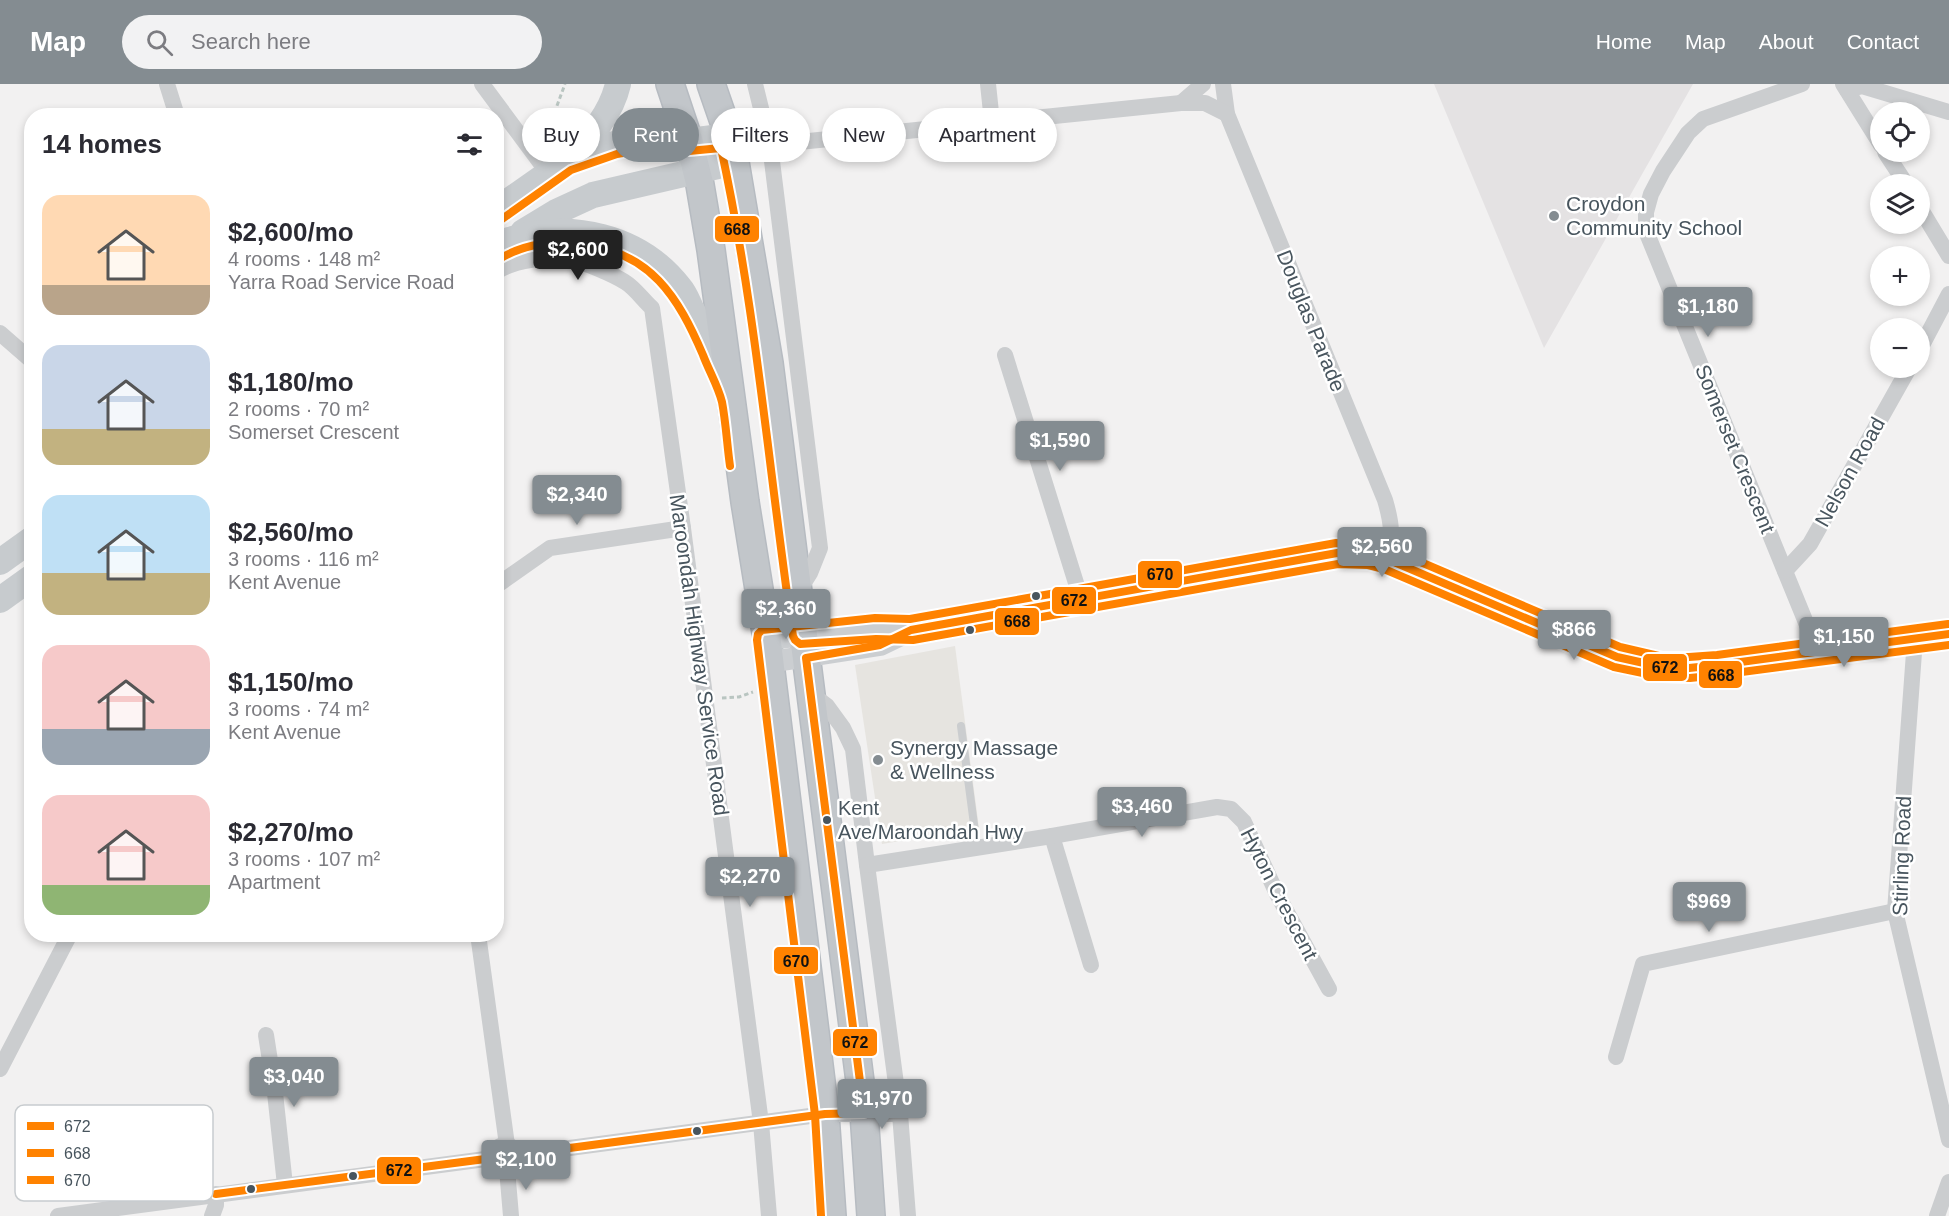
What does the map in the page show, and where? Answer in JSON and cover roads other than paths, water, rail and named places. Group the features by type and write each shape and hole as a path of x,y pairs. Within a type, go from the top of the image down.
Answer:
{"highway":[{"path":"670,84 678,108"},
{"path":"711,84 719,108"},
{"path":"694,162 711,250 745,502 769,651 825,1114 832,1216"},
{"path":"734,162 768,363 805,646 864,1113 871,1216"}],"main road":[{"path":"504,204 557,167 596,130 615,100 618,84"},
{"path":"557,167 612,145"},
{"path":"504,244 556,212 593,195 629,185 696,172 712,162"},
{"path":"557,167 587,178 593,195"},
{"path":"504,245 529,234 590,233 626,244 657,264 681,289 707,340 730,394"},
{"path":"0,562 24,545"},
{"path":"769,651 805,646 876,628 911,630 1337,553 1370,555 1387,559 1617,657 1662,668 1689,668 1949,634"},
{"path":"13,597 24,585"}],"street":[{"path":"167,84 174,108"},
{"path":"482,84 504,108"},
{"path":"755,84 761,108"},
{"path":"988,84 991,108"},
{"path":"1181,103 1203,84"},
{"name":"Douglas Parade","path":"1222,84 1227,114 1392,522 1387,559"},
{"name":"Somerset Crescent","path":"1802,84 1703,119 1688,133 1651,194 1646,212 1646,231 1818,652"},
{"path":"1870,127 1845,87 1862,86 1949,112"},
{"path":"1057,115 1181,103 1205,103 1227,114"},
{"path":"504,108 557,167"},
{"path":"810,141 918,130"},
{"path":"772,162 820,548 810,573 798,593"},
{"path":"1930,225 1949,256"},
{"name":"Maroondah Highway Service Road","path":"504,267 520,262 571,259 626,282 652,308 761,1123 769,1216"},
{"path":"1930,331 1949,294"},
{"path":"0,333 24,355"},
{"path":"1005,355 1081,599"},
{"name":"Nelson Road","path":"1785,571 1810,544 1903,378"},
{"path":"504,580 550,548 683,528"},
{"name":"Stirling Road","path":"1915,639 1895,911 1949,1142 1947,1150 1949,1156"},
{"path":"811,694 827,706 843,728 853,749 900,1113 908,1216"},
{"name":"Hyton Crescent","path":"867,865 1216,807 1231,809 1244,822 1277,894 1329,988"},
{"path":"1052,836 1091,965"},
{"path":"1616,1057 1643,964 1895,911"},
{"path":"0,1069 66,942"},
{"path":"479,942 506,1157 511,1216"},
{"path":"267,1035 285,1185"},
{"path":"213,1194 825,1114 900,1113"},
{"path":"1937,1216 1949,1182"},
{"path":"212,1216 216,1205 216,1194"},
{"path":"58,1216 166,1201"}],"lane":[{"path":"961,726 977,847"}],"place":[{"name":"Croydon Community School","path":"1554,216"},
{"name":"Synergy Massage & Wellness","path":"878,760"},
{"name":"Kent Ave/Maroondah Hwy","path":"827,820"}]}
